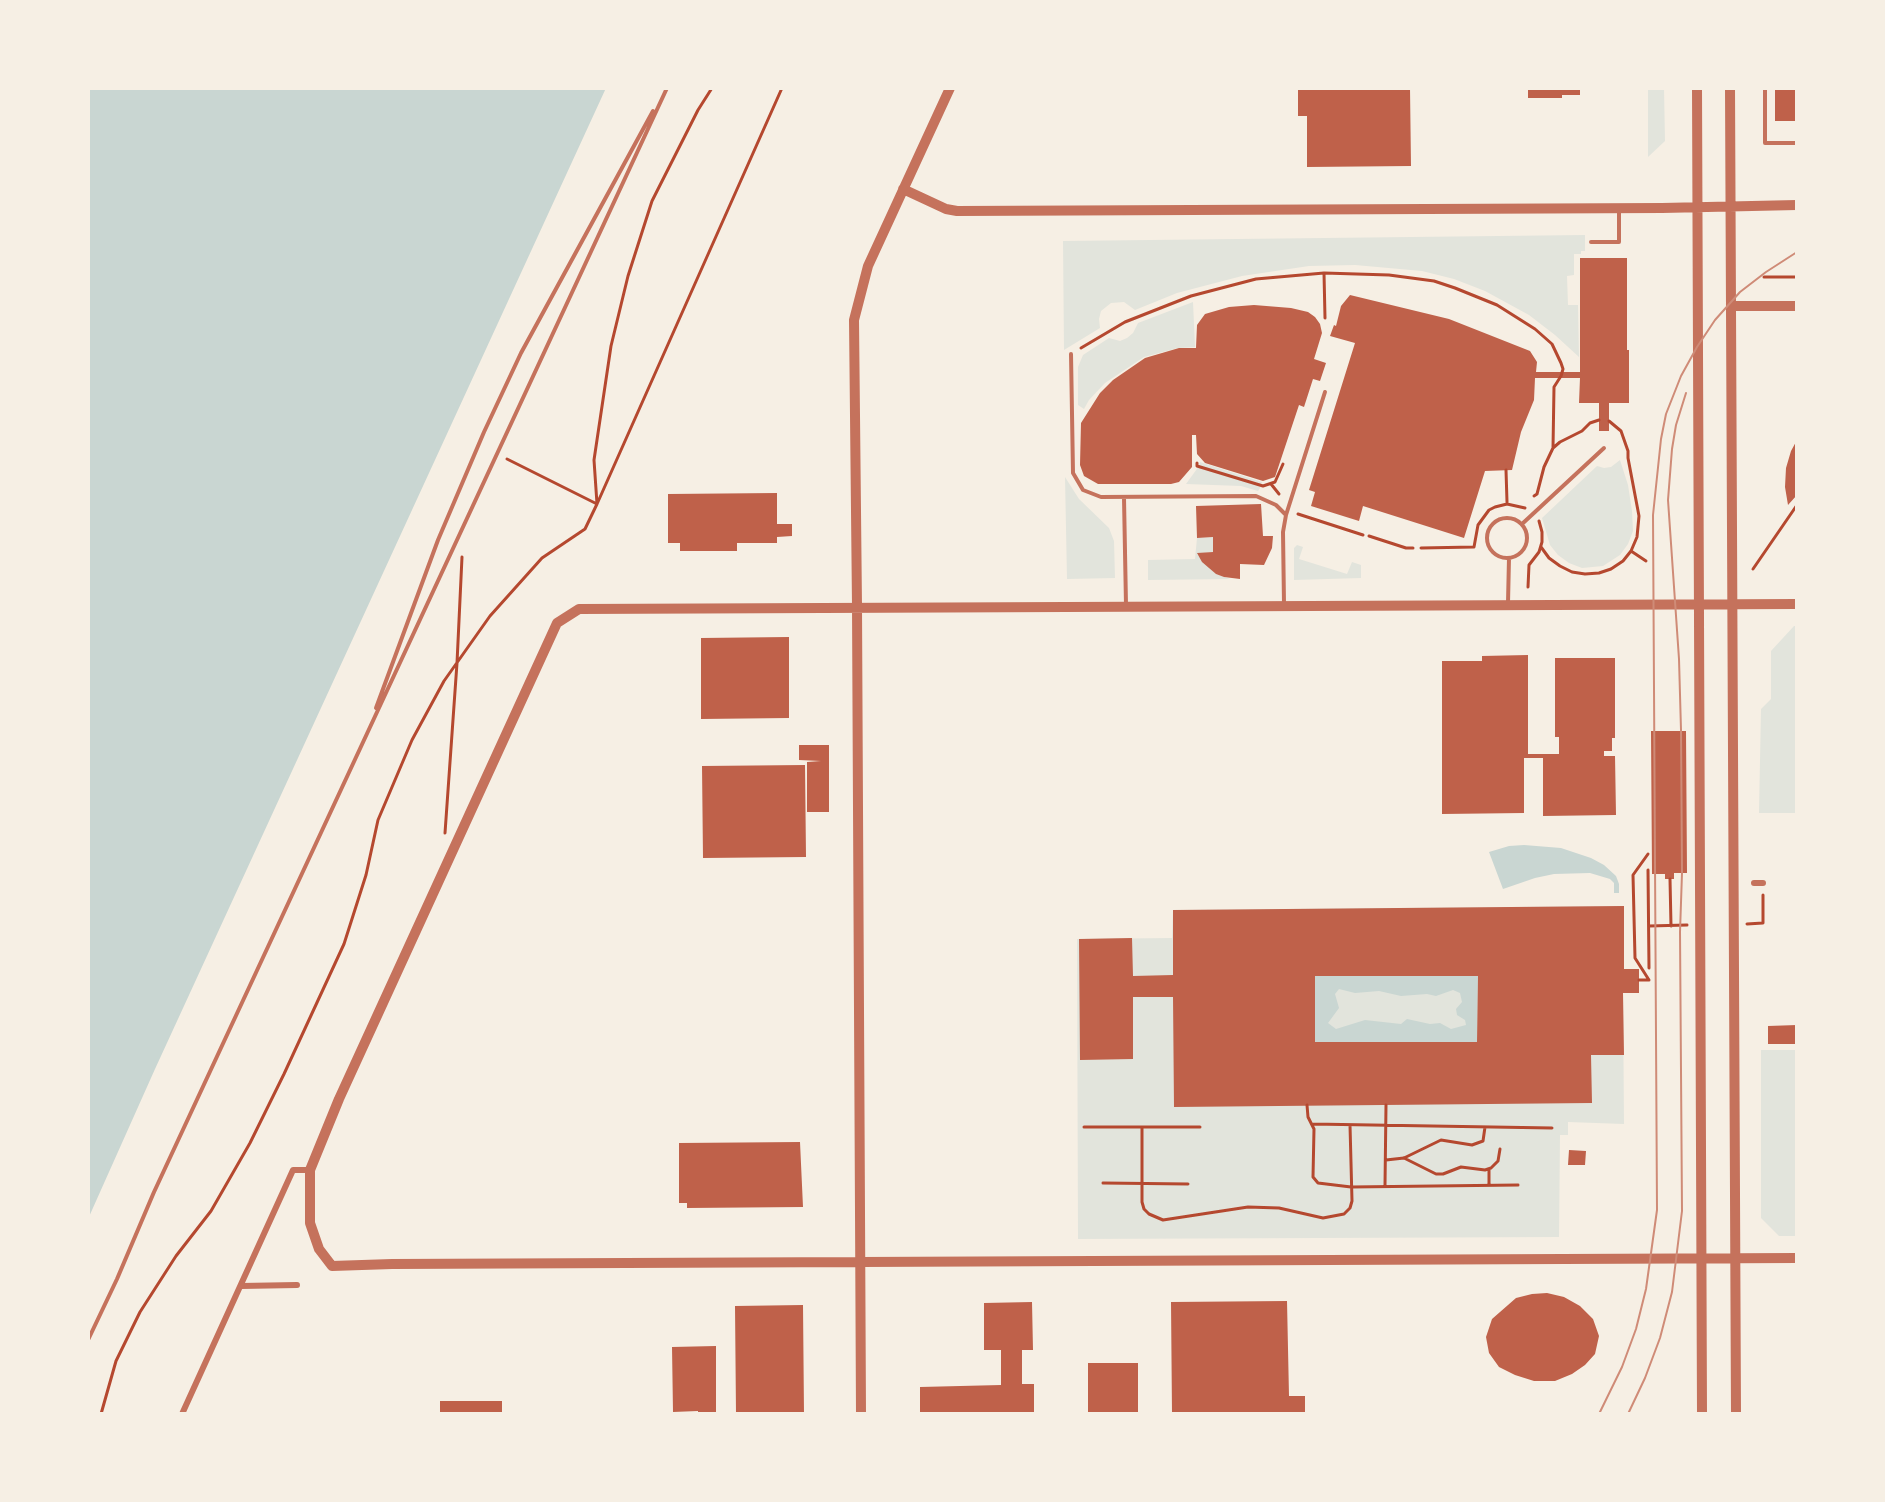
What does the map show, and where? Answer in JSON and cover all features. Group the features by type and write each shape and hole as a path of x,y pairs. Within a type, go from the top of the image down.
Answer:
{"street":[{"path":"861,1414 854,320 868,266 950,88"},
{"path":"1697,88 1702,1414"},
{"path":"1730,88 1736,1414"},
{"path":"903,189 957,211 1797,205"},
{"path":"1731,306 1797,306"},
{"path":"1797,604 579,609 557,623 352,1071 310,1170 310,1223 319,1249 332,1266 1797,1258"},
{"path":"1754,883 1763,883"},
{"path":"182,1414 293,1170 310,1170"},
{"path":"241,1286 297,1285"}],"lane":[{"path":"88,1339 666,88"},
{"path":"369,728 438,540 484,432 521,353 666,88"},
{"path":"1765,88 1765,143 1797,143"},
{"path":"1591,242 1619,242 1619,207"},
{"path":"1071,354 1073,473 1083,490 1095,496 1256,496 1276,505 1286,515"},
{"path":"1284,607 1283,532 1286,515 1325,392"},
{"path":"1522,524 1604,448"},
{"path":"1124,497 1126,608"},
{"path":"1505,518 1522,524 1527,534 1526,545 1519,554 1509,558 1492,551 1487,540 1494,523 1505,518"},
{"path":"1508,605 1509,558"}],"path":[{"path":"597,504 594,460 611,346 628,276 652,201 712,88"},
{"path":"101,1414 116,1361 140,1312 176,1256 211,1211 250,1143 344,944 366,875 378,820 412,740 444,681 490,616 542,558 585,529 782,88"},
{"path":"1324,273 1325,318"},
{"path":"1071,354 1125,322 1191,296 1256,279 1324,273 1389,275 1434,281 1486,300 1516,316 1552,344 1563,369 1554,387 1553,448 1537,494 1524,507"},
{"path":"1764,277 1797,277"},
{"path":"1553,448 1599,420"},
{"path":"1541,547 1560,566 1585,574 1611,569 1631,551 1638,530 1638,508 1626,443 1621,431 1609,421"},
{"path":"497,453 597,504"},
{"path":"1197,463 1197,466 1263,486 1277,479 1283,464"},
{"path":"1506,470 1507,504"},
{"path":"1271,484 1295,513 1363,535"},
{"path":"1753,569 1797,505"},
{"path":"1638,508 1647,508"},
{"path":"1369,536 1413,548"},
{"path":"1421,548 1474,547"},
{"path":"1631,551 1646,561"},
{"path":"444,845 462,556"},
{"path":"1528,587 1529,565"},
{"path":"1639,980 1649,980 1635,958 1633,875 1648,854"},
{"path":"1648,870 1649,968"},
{"path":"1670,879 1671,926"},
{"path":"1763,883 1763,919"},
{"path":"1307,1105 1312,1124 1314,1179 1318,1183 1351,1187 1518,1185"},
{"path":"1385,1187 1386,1105"},
{"path":"1312,1124 1552,1128"},
{"path":"1142,1127 1142,1202 1149,1214 1163,1220 1265,1206 1323,1218 1347,1212 1351,1205 1350,1125"},
{"path":"1084,1127 1200,1127"},
{"path":"1386,1160 1404,1158 1441,1140 1477,1144 1483,1141 1485,1127"},
{"path":"1404,1158 1436,1174 1443,1174 1461,1167 1489,1169 1498,1161 1500,1149"},
{"path":"1489,1169 1489,1185"},
{"path":"1103,1183 1188,1184"}],"shaded area":[{"path":"88,88 606,88 88,1219"},
{"path":"1648,88 1664,88 1665,141 1648,157"},
{"path":"1585,235 1585,251 1574,254 1574,275 1567,276 1568,305 1578,305 1579,357 1529,315 1485,291 1422,271 1355,265 1309,266 1242,276 1177,293 1135,310 1124,302 1111,303 1101,311 1100,328 1064,350 1063,241"},
{"path":"1193,302 1195,347 1144,357 1105,383 1084,409 1078,405 1078,367 1083,355 1109,338 1120,341 1127,338 1138,323"},
{"path":"1620,460 1632,511 1633,531 1628,544 1620,555 1603,566 1582,568 1569,563 1550,545 1542,518 1597,466 1611,467"},
{"path":"1200,462 1262,482 1260,488 1258,491 1241,486 1186,484"},
{"path":"1065,477 1079,499 1109,528 1114,541 1115,578 1067,579"},
{"path":"1213,537 1213,552 1197,554 1216,574 1230,579 1148,580 1148,560 1195,559 1197,538"},
{"path":"1297,545 1303,547 1299,559 1347,574 1352,562 1361,565 1361,578 1294,580 1294,548"},
{"path":"1797,626 1797,813 1759,813 1761,709 1771,699 1771,651"},
{"path":"1524,845 1561,848 1591,858 1616,876 1619,893 1614,893 1614,883 1610,879 1590,873 1554,874 1503,889 1489,852"},
{"path":"1624,906 1624,969 1639,969 1639,993 1623,993 1624,1124 1568,1122 1568,1135 1560,1135 1559,1237 1078,1239 1077,939 1172,938 1173,910"},
{"path":"1315,976 1478,976 1477,1042 1315,1042","holes":["1339,989 1355,993 1379,991 1401,996 1436,996 1453,990 1460,993 1462,1002 1456,1009 1457,1015 1465,1020 1466,1025 1451,1029 1440,1023 1407,1019 1401,1024 1365,1020 1336,1029 1328,1023 1339,1008 1335,994"]},
{"path":"1761,1050 1797,1050 1797,1236 1779,1236 1761,1218"}],"building":[{"path":"1298,88 1410,88 1411,166 1307,167 1307,116 1298,116"},
{"path":"1528,88 1580,88 1580,95 1528,98"},
{"path":"1775,88 1797,88 1797,121 1775,121"},
{"path":"1580,258 1627,258 1629,403 1609,403 1609,431 1599,431 1599,403 1579,403 1580,378 1535,378 1534,400 1521,432 1512,470 1485,471 1464,538 1363,506 1359,521 1311,506 1315,492 1309,490 1355,343 1330,336 1341,306 1350,295 1449,319 1530,351 1537,362 1536,372 1580,372"},
{"path":"1254,305 1291,308 1315,317 1322,333 1314,359 1326,363 1320,381 1313,379 1304,407 1299,405 1275,477 1263,481 1205,463 1197,454 1196,435 1192,435 1192,467 1179,482 1098,484 1084,476 1080,465 1081,423 1100,393 1145,358 1179,348 1196,348 1197,325 1205,314 1229,307"},
{"path":"1797,440 1797,495 1788,505 1786,468"},
{"path":"777,493 777,524 792,524 792,536 777,537 777,543 737,543 737,551 680,551 680,543 668,543 668,494"},
{"path":"1261,504 1263,536 1273,536 1272,548 1264,565 1240,564 1240,579 1216,574 1197,553 1213,552 1213,537 1197,538 1196,506"},
{"path":"789,637 789,718 701,719 701,638"},
{"path":"1528,655 1528,754 1559,754 1559,737 1555,737 1555,658 1615,658 1615,738 1612,738 1612,751 1604,751 1604,756 1615,756 1616,815 1543,816 1543,758 1524,758 1524,813 1442,814 1442,661 1482,661 1482,656"},
{"path":"1651,731 1686,731 1687,873 1674,873 1674,879 1665,879 1665,874 1652,874"},
{"path":"799,745 829,745 829,812 807,812 807,762 821,761 799,760"},
{"path":"805,765 806,857 703,858 702,766"},
{"path":"1624,906 1624,969 1639,969 1639,993 1623,993 1624,1055 1591,1055 1592,1103 1174,1107 1173,997 1133,997 1133,1059 1080,1060 1079,939 1132,938 1133,976 1173,975 1173,910","holes":["1315,976 1478,976 1477,1042 1315,1042"]},
{"path":"1797,1025 1797,1044 1768,1044 1768,1026"},
{"path":"800,1142 803,1207 687,1208 687,1203 679,1203 679,1143"},
{"path":"1569,1150 1586,1151 1585,1165 1568,1165"},
{"path":"1547,1293 1564,1297 1580,1306 1593,1319 1599,1336 1595,1354 1572,1374 1555,1381 1534,1381 1499,1367 1489,1353 1486,1337 1492,1319 1516,1298"},
{"path":"1287,1301 1289,1396 1305,1396 1305,1414 1172,1414 1171,1302"},
{"path":"1032,1302 1033,1350 1022,1350 1022,1384 1034,1384 1034,1414 920,1414 920,1387 1001,1385 1001,1350 984,1350 984,1303"},
{"path":"803,1305 804,1414 736,1414 735,1306"},
{"path":"716,1346 716,1414 673,1412 672,1347"},
{"path":"1088,1363 1138,1363 1138,1414 1088,1414"},
{"path":"440,1401 502,1401 502,1414 440,1414"}],"tram line":[{"path":"1599,1414 1636,1329 1646,1289 1657,1210 1653,515 1661,439 1666,414 1681,376 1715,320 1740,292 1797,252"},
{"path":"1628,1414 1660,1338 1672,1292 1682,1211 1681,730 1668,500 1676,425 1686,393"}]}
